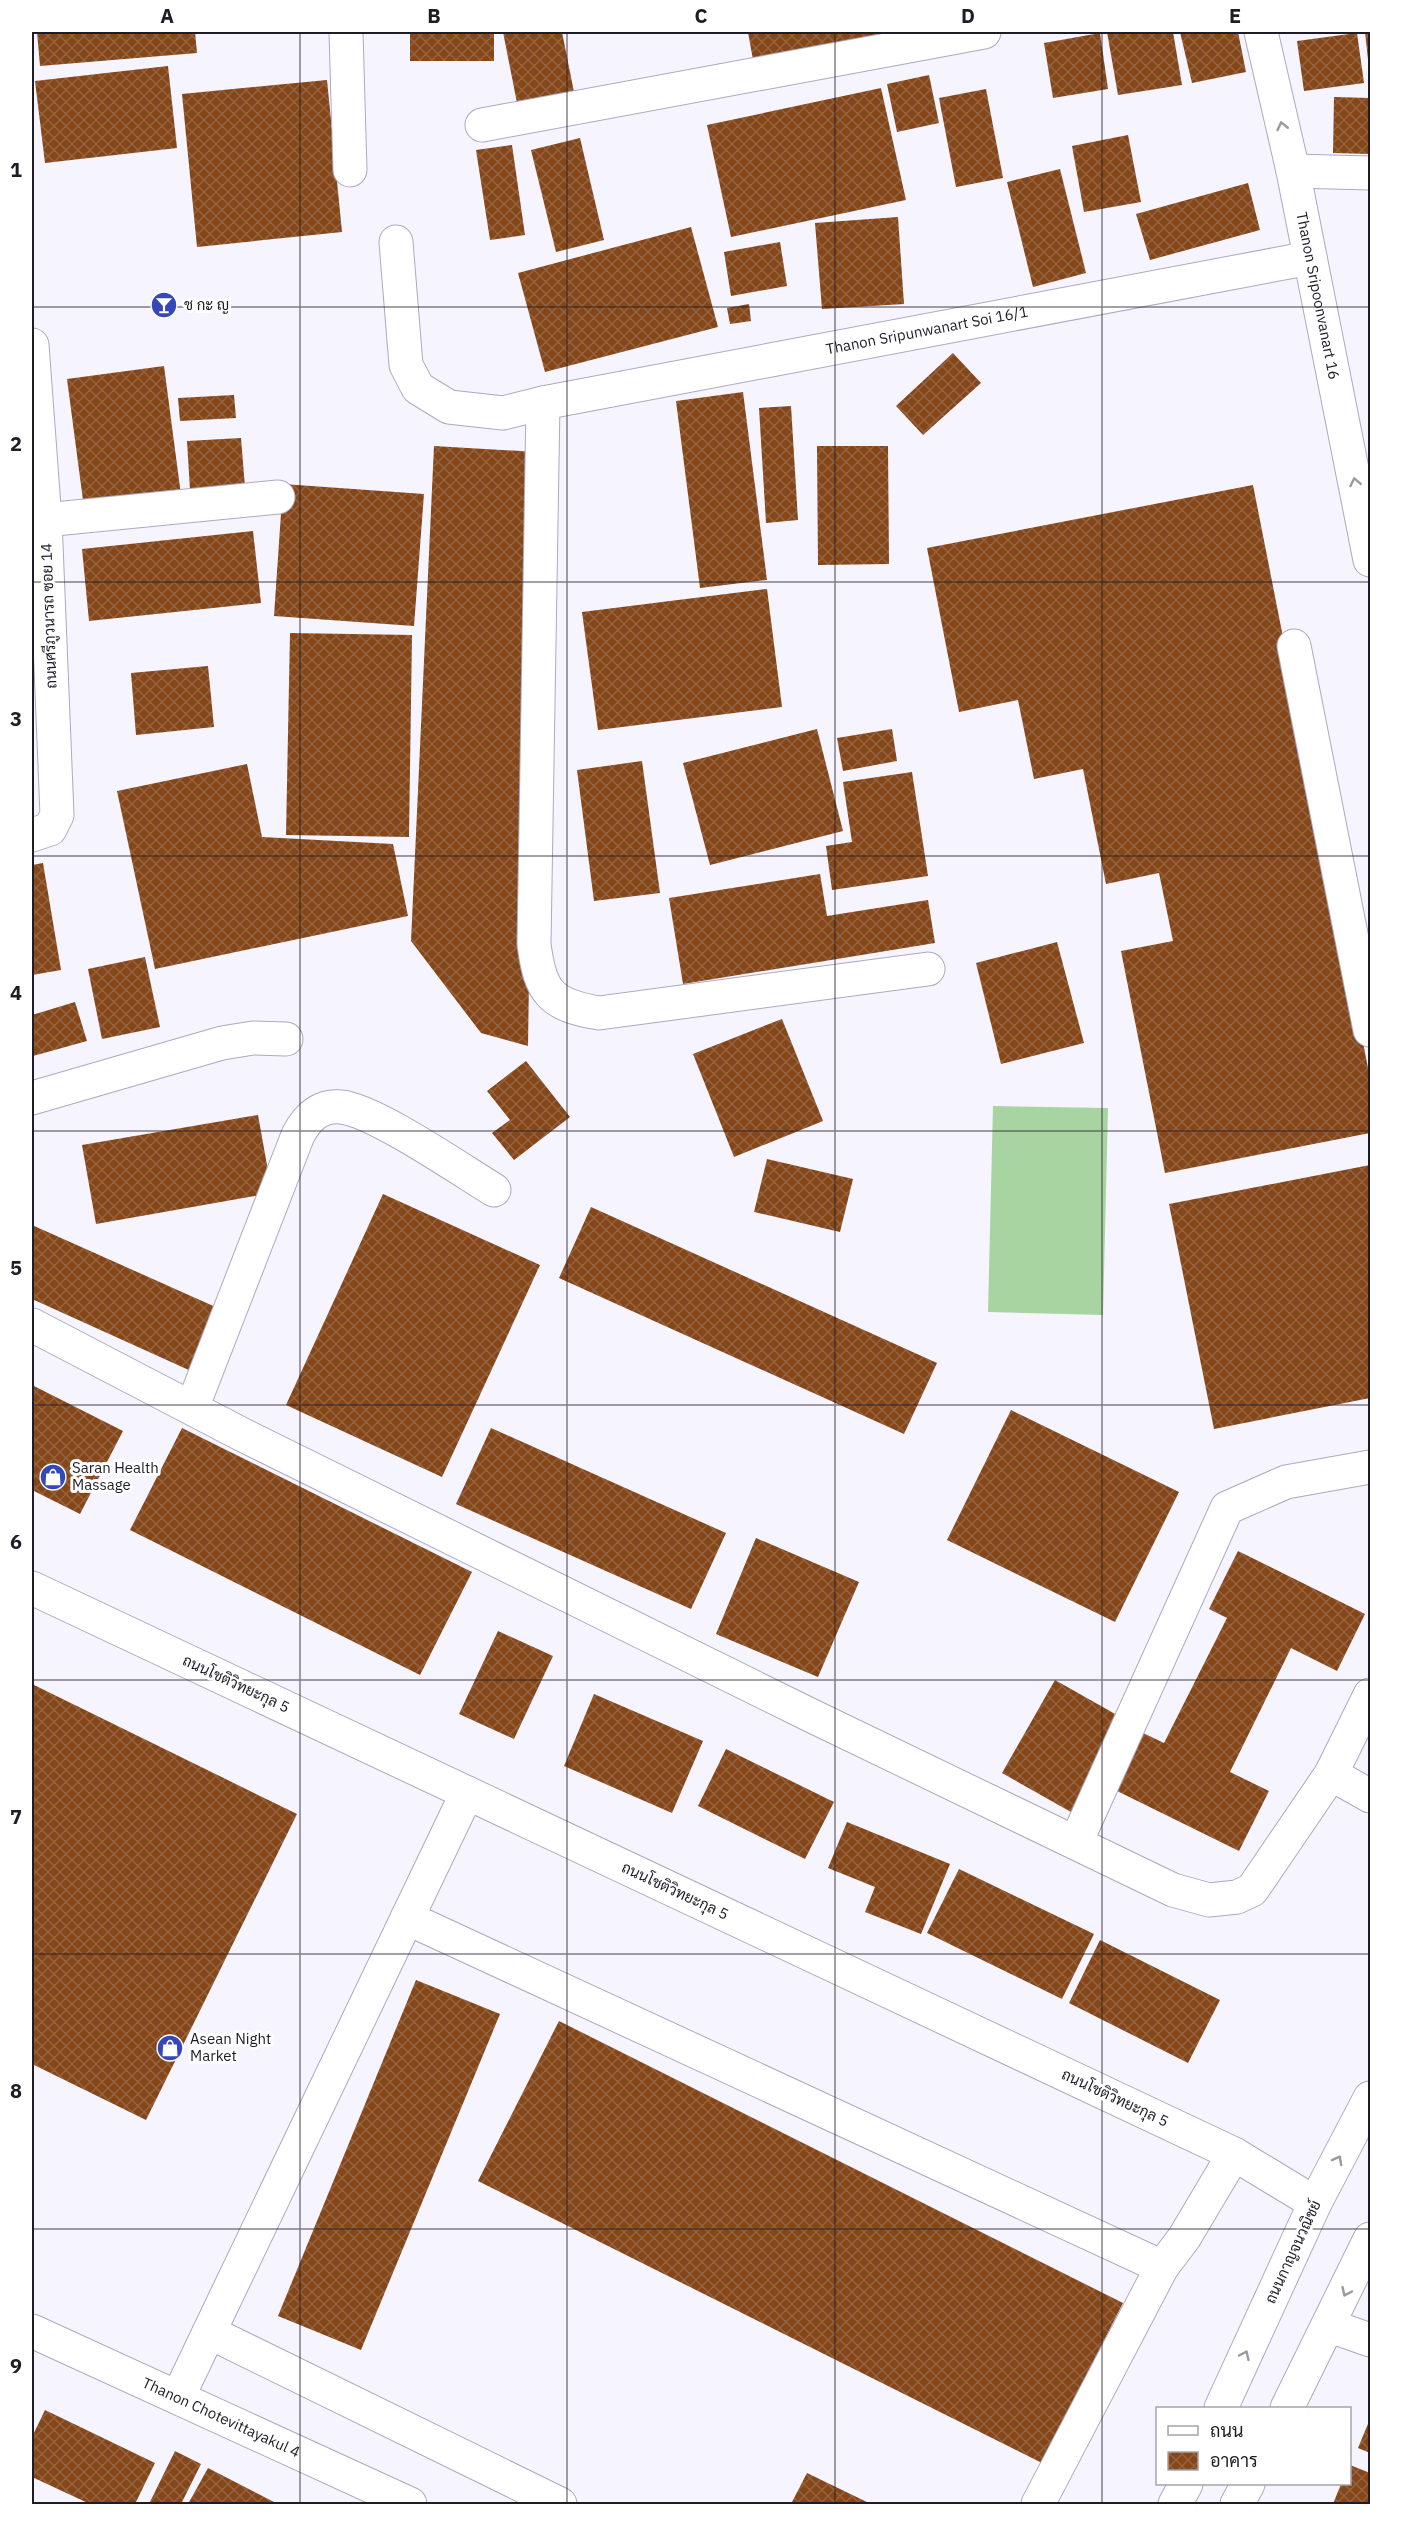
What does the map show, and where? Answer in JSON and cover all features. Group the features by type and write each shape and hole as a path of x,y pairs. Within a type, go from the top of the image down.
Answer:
{"street":[{"path":"346,32 350,170"},
{"path":"482,125 984,32"},
{"name":"Thanon Sripoonvanart 16","path":"1261,32 1293,171 1371,560"},
{"path":"1293,171 1371,173"},
{"name":"Thanon Sripunwanart Soi 16/1","path":"396,243 406,365 418,388 449,407 502,413 543,403 1310,258"},
{"name":"ถนนศรีภูวนารถ ซอย 14","path":"32,345 45,520 57,815 50,829 32,835"},
{"path":"543,403 534,944 539,979 553,998 582,1010 599,1013 928,969"},
{"path":"45,520 278,497"},
{"path":"1294,646 1371,1030"},
{"path":"32,1098 222,1043 254,1038 286,1039"},
{"path":"192,1408 298,1135 307,1118 325,1108 341,1107 369,1115 494,1190"},
{"path":"32,1325 192,1408 798,1709 1173,1890 1209,1900 1237,1897 1252,1890 1331,1774 1371,1695"},
{"path":"1076,1842 1227,1508 1286,1482 1371,1467"},
{"name":"ถนนโชติวิทยะกุล 5","path":"32,1588 1234,2154 1315,2203"},
{"path":"1331,1774 1371,1796"},
{"path":"178,2397 467,1793"},
{"path":"407,1918 1162,2267"},
{"name":"ถนนกาญจนวณิชย์","path":"1222,2407 1315,2203 1371,2098"},
{"path":"1038,2505 1162,2267 1184,2238 1234,2154"},
{"path":"1288,2407 1371,2239"},
{"path":"1330,2326 1371,2340"},
{"name":"Thanon Chotevittayakul 4","path":"32,2331 411,2505"},
{"path":"209,2332 560,2505"},
{"path":"1175,2505 1185,2485"},
{"path":"1238,2505 1248,2485"}],"green space":[{"path":"993,1106 1108,1108 1103,1315 988,1312"}],"building":[{"path":"37,32 195,32 197,53 40,66"},
{"path":"410,32 494,32 494,61 410,61"},
{"path":"503,32 562,32 575,97 518,108"},
{"path":"748,32 876,32 877,38 753,60"},
{"path":"1107,32 1173,32 1182,85 1118,95"},
{"path":"1180,32 1238,32 1246,72 1192,83"},
{"path":"1365,32 1370,32 1370,69 1369,69"},
{"path":"1100,33 1108,89 1053,98 1044,43"},
{"path":"1357,33 1364,83 1304,91 1297,41"},
{"path":"168,66 177,148 45,163 35,81"},
{"path":"929,75 939,123 897,132 887,84"},
{"path":"327,80 342,232 197,247 182,94"},
{"path":"881,88 906,200 731,237 707,125"},
{"path":"986,89 1003,178 956,187 939,98"},
{"path":"1334,97 1370,98 1370,154 1333,153"},
{"path":"1128,135 1141,202 1084,212 1072,146"},
{"path":"580,138 604,240 556,252 531,150"},
{"path":"512,145 525,235 490,240 476,150"},
{"path":"1060,169 1086,273 1033,287 1007,182"},
{"path":"1248,183 1260,230 1150,260 1136,214"},
{"path":"898,217 904,304 822,309 815,223"},
{"path":"691,227 718,327 545,372 518,273"},
{"path":"780,242 787,286 731,296 724,252"},
{"path":"749,304 751,321 730,324 727,308"},
{"path":"953,353 981,383 923,435 896,406"},
{"path":"164,366 181,495 84,508 67,379"},
{"path":"743,392 767,580 700,588 676,401"},
{"path":"234,395 236,418 180,421 178,398"},
{"path":"791,406 798,520 766,523 759,408"},
{"path":"241,438 245,487 190,490 187,441"},
{"path":"434,446 537,452 528,1046 481,1033 411,941"},
{"path":"817,446 888,446 889,564 818,565"},
{"path":"283,484 424,494 414,626 274,616"},
{"path":"1253,485 1370,1078 1370,1133 1165,1173 1121,951 1173,941 1159,873 1106,884 1083,769 1034,779 1018,700 959,712 927,548"},
{"path":"253,531 261,603 89,621 82,549"},
{"path":"767,589 782,707 598,730 582,612"},
{"path":"290,633 412,635 409,837 286,835"},
{"path":"208,666 214,727 136,735 131,673"},
{"path":"817,729 843,831 710,865 683,763"},
{"path":"892,729 897,761 843,771 837,738"},
{"path":"642,761 660,893 594,901 577,770"},
{"path":"247,764 262,837 393,844 408,916 155,969 117,791"},
{"path":"912,772 928,876 832,890 826,846 852,842 843,782"},
{"path":"43,863 61,970 32,975 32,865"},
{"path":"820,874 827,916 928,900 935,943 683,984 669,898"},
{"path":"1057,942 1084,1043 1001,1064 976,963"},
{"path":"145,957 160,1027 102,1039 88,969"},
{"path":"75,1002 87,1041 33,1056 32,1015"},
{"path":"782,1019 823,1121 734,1157 693,1054"},
{"path":"526,1061 570,1117 514,1160 492,1133 510,1120 487,1091"},
{"path":"258,1115 272,1193 96,1224 82,1145"},
{"path":"767,1159 853,1179 840,1232 754,1212"},
{"path":"1370,1165 1370,1398 1214,1429 1169,1204"},
{"path":"383,1194 540,1265 442,1477 286,1405"},
{"path":"591,1207 937,1363 904,1434 559,1278"},
{"path":"32,1225 220,1309 191,1371 32,1299"},
{"path":"32,1385 123,1431 80,1514 32,1490"},
{"path":"1011,1410 1179,1492 1115,1622 947,1540"},
{"path":"182,1428 472,1572 420,1675 130,1530"},
{"path":"491,1428 726,1533 691,1609 456,1504"},
{"path":"756,1538 859,1582 818,1677 716,1634"},
{"path":"1238,1551 1365,1614 1337,1671 1291,1648 1230,1772 1269,1791 1239,1851 1113,1789 1141,1732 1164,1743 1227,1618 1209,1609"},
{"path":"498,1631 553,1656 514,1739 459,1714"},
{"path":"1055,1680 1124,1719 1071,1812 1002,1773"},
{"path":"32,1684 297,1814 146,2120 32,2064"},
{"path":"594,1694 703,1741 672,1813 564,1766"},
{"path":"726,1749 834,1802 805,1859 698,1806"},
{"path":"847,1822 950,1864 921,1934 865,1912 875,1887 828,1868"},
{"path":"959,1869 1094,1934 1062,1999 927,1933"},
{"path":"1100,1940 1220,2000 1188,2063 1069,2003"},
{"path":"416,1980 500,2014 361,2350 278,2316"},
{"path":"559,2021 1123,2303 1042,2463 478,2181"},
{"path":"45,2410 155,2463 135,2504 90,2504 32,2477 32,2437"},
{"path":"1370,2419 1370,2453 1358,2448"},
{"path":"175,2451 201,2464 181,2504 149,2504"},
{"path":"1351,2465 1370,2473 1370,2504 1333,2504 1341,2485 1351,2485"},
{"path":"208,2468 274,2502 273,2504 188,2504"},
{"path":"807,2473 871,2504 791,2504"}],"place":[{"name":"ช กะ ญ","path":"164,305"},
{"name":"Saran Health Massage","path":"53,1477"},
{"name":"Asean Night Market","path":"170,2048"}]}
